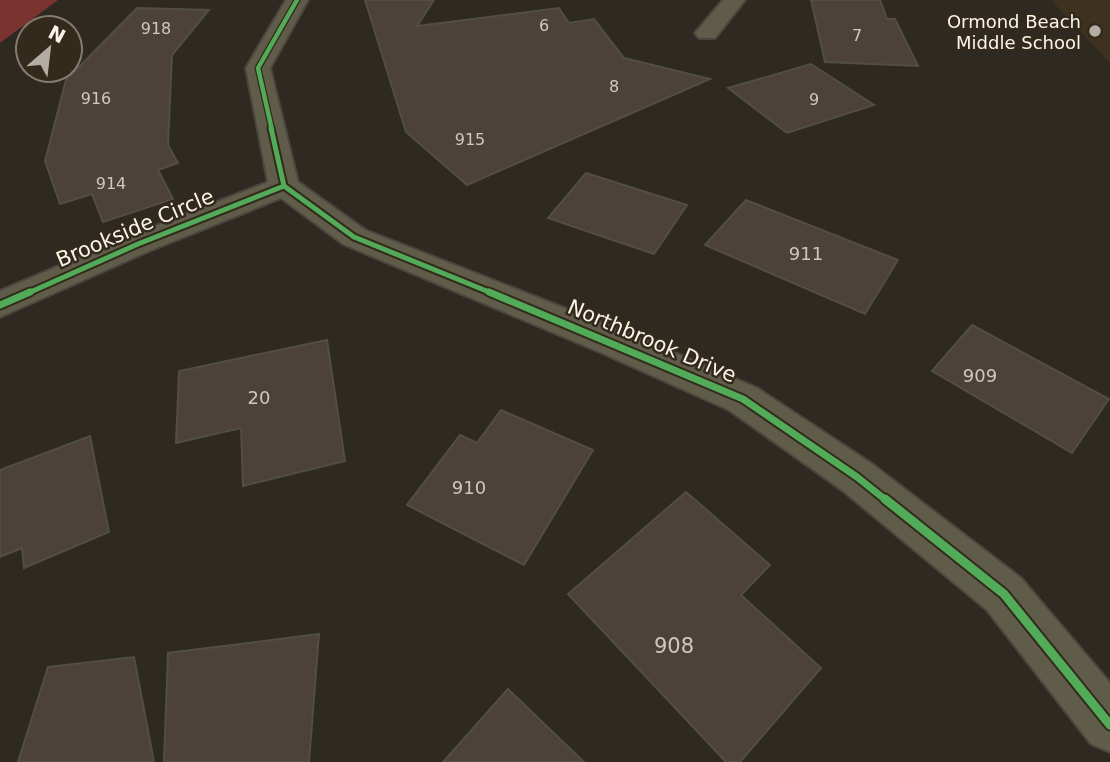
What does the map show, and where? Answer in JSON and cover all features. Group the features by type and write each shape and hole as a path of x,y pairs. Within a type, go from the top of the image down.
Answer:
{"street":[{"path":"284,186 258,68 297,0"},
{"path":"707,33 734,0"},
{"name":"Brookside Circle","path":"0,305 138,244 284,186"},
{"name":"Northbrook Drive","path":"284,186 354,237 615,343 743,399 857,477 1004,594 1110,724"}],"shaded area":[{"path":"0,0 58,0 39,14 14,14 14,33 0,43"},
{"name":"Ormond Beach Middle School","path":"1051,0 1110,0 1110,63"}],"building":[{"path":"365,0 434,0 417,26 559,8 569,23 594,19 624,58 710,79 467,185 406,132"},
{"path":"811,0 880,0 887,19 895,19 918,66 825,62"},
{"path":"137,8 209,10 172,55 168,145 178,163 158,170 173,199 103,222 92,194 60,204 45,161 65,84 84,84 84,62"},
{"path":"811,64 874,105 787,133 728,88"},
{"path":"586,173 687,205 654,254 548,218"},
{"path":"746,200 898,260 865,314 705,245"},
{"path":"972,325 1109,399 1072,453 932,371"},
{"path":"327,340 345,461 243,486 241,428 176,443 179,371"},
{"path":"501,410 593,450 524,565 407,505 460,435 477,443"},
{"path":"90,436 109,532 24,568 22,548 0,557 0,470"},
{"path":"686,492 770,565 741,595 821,668 740,762 726,762 568,594"},
{"path":"319,634 309,762 164,762 168,653"},
{"path":"134,657 154,762 18,762 48,667"},
{"path":"508,689 584,762 443,762"}],"cycle path":[{"path":"297,0 258,68 284,186 354,237 615,343 743,399 857,477 1004,594 1110,725"},
{"path":"0,305 138,244 284,186"}],"place":[{"name":"Ormond Beach Middle School","path":"1095,31"}]}
